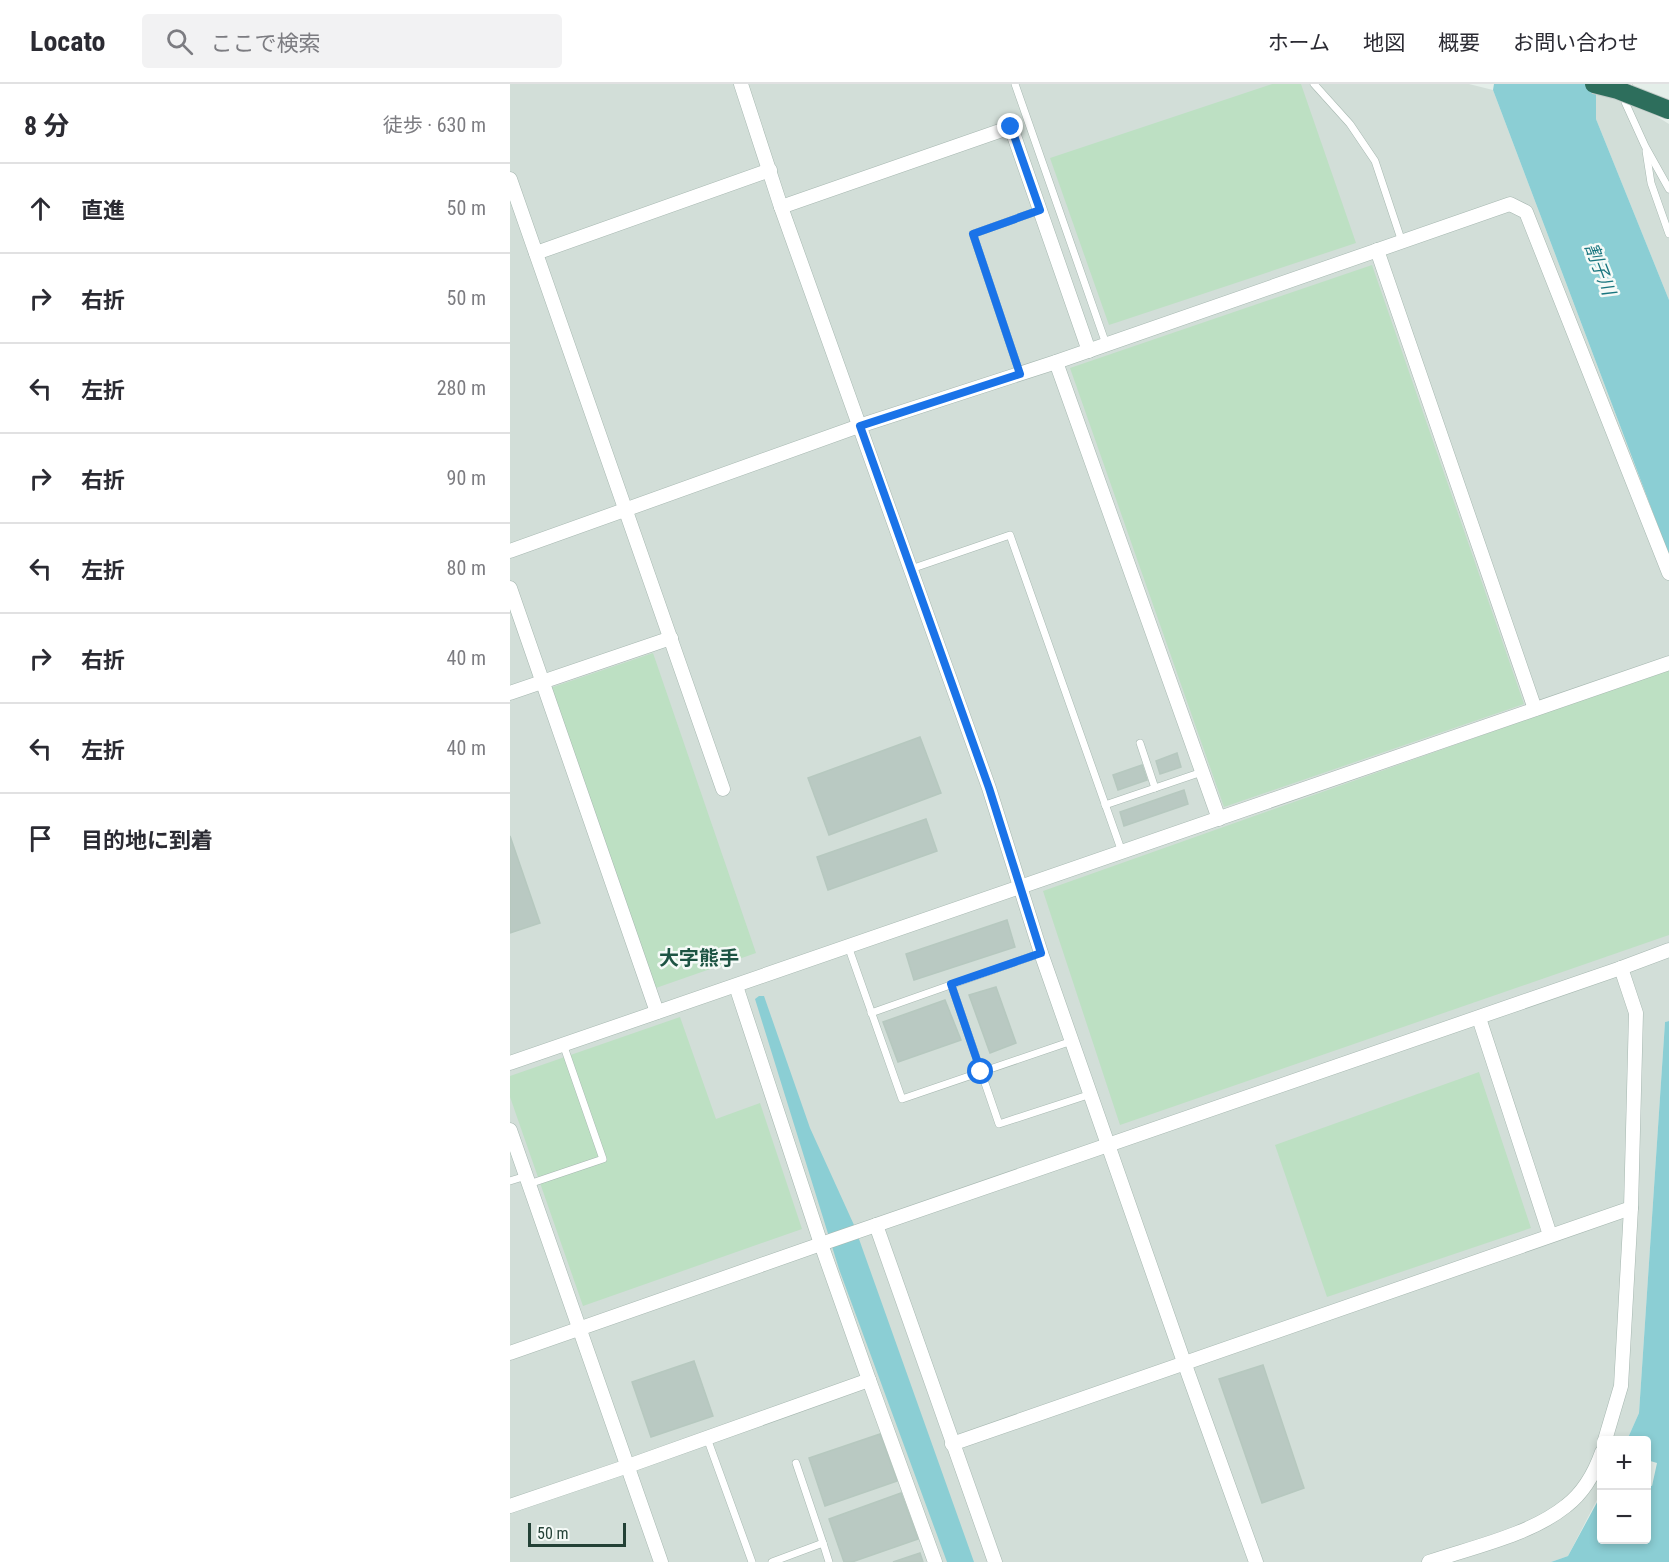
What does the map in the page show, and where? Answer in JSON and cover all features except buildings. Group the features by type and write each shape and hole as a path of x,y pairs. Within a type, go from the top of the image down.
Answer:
{"highway":[{"path":"1594,84 1618,90 1669,110"}],"street":[{"path":"741,84 781,207 989,788 1041,953 1256,1562"},
{"path":"781,207 1011,127 1089,351"},
{"path":"536,253 770,170"},
{"path":"510,179 723,789"},
{"path":"510,551 860,426 1089,351 1510,204 1526,212 1669,573"},
{"path":"1377,250 1535,709"},
{"path":"1056,362 1219,819"},
{"path":"510,588 657,1012"},
{"path":"510,693 671,638"},
{"path":"510,1063 1669,663"},
{"path":"510,1353 1108,1144 1621,969 1669,950"},
{"path":"1606,1436 1621,1386 1631,1208 1636,1013 1621,969"},
{"path":"736,986 869,1380 935,1562"},
{"path":"1479,1018 1550,1235"},
{"path":"510,1130 661,1562"},
{"path":"952,1444 1631,1208"},
{"path":"876,1225 995,1562"},
{"path":"510,1506 869,1380"},
{"path":"1429,1562 1520,1531 1545,1520 1568,1505 1597,1466"}],"lane":[{"path":"1015,84 1106,345"},
{"path":"1314,84 1350,124 1375,161 1402,242"},
{"path":"1629,84 1625,102 1644,146 1669,189"},
{"path":"1644,146 1651,183 1669,234"},
{"path":"1020,374 973,234 1040,210"},
{"path":"911,569 1010,535 1122,852"},
{"path":"1140,743 1155,788"},
{"path":"1106,805 1202,772"},
{"path":"848,946 902,1099 1072,1041"},
{"path":"871,1012 1041,953"},
{"path":"951,984 999,1124 1091,1094"},
{"path":"510,1181 527,1180 603,1159 563,1044"},
{"path":"707,1438 750,1562"},
{"path":"796,1463 829,1562"},
{"path":"772,1562 822,1543"}],"shaded area":[{"path":"510,84 1469,84 1493,90 1669,555 1669,1021 1665,1022 1639,1413 1629,1436 1597,1436 1597,1500 1568,1556 1551,1562 510,1562"},
{"path":"1596,90 1648,111 1669,124 1669,300 1596,119"}],"green space":[{"path":"1272,84 1301,84 1356,243 1109,325 1050,158"},
{"path":"1372,265 1524,704 1224,807 1070,368"},
{"path":"653,653 756,953 653,989 550,688"},
{"path":"1669,669 1669,935 1120,1125 1043,891"},
{"path":"680,1017 716,1119 760,1103 802,1229 583,1306 510,1097 510,1076"},
{"path":"1479,1072 1531,1228 1327,1297 1275,1145"}],"water":[{"name":"割子川","path":"1494,84 1596,84 1596,119 1669,300 1669,555 1493,90"},
{"path":"764,996 810,1128 854,1225 974,1562 947,1562 839,1269 755,999"},
{"path":"1669,1021 1669,1562 1551,1562 1568,1556 1597,1502 1597,1544 1651,1544 1651,1486 1657,1463 1651,1461 1651,1436 1629,1436 1639,1413 1665,1022"}],"district":[{"name":"大字熊手","path":"699,958"}],"route":[{"path":"981,1072 951,984 1041,953 989,788 860,426 1020,374 973,234 1040,210 1011,127"}]}
